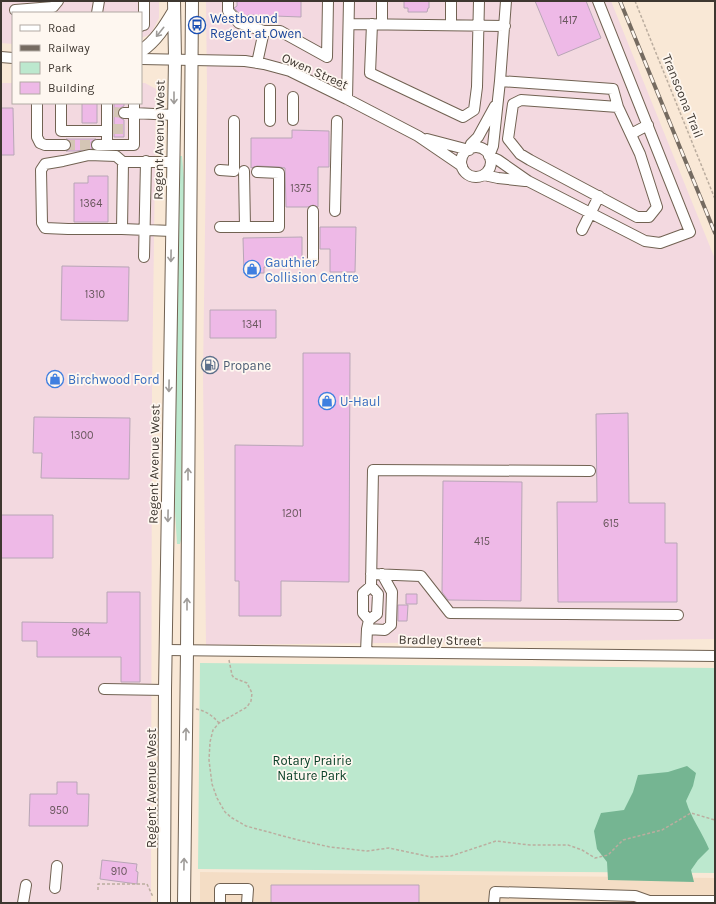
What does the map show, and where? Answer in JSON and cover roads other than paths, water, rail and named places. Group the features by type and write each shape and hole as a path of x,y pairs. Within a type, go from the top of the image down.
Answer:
{"main road":[{"path":"184,903 190,60 192,1"},
{"path":"142,50 148,46 162,30 174,6"},
{"name":"Regent Avenue West","path":"164,903 165,690 172,162 175,60 174,6"}],"street":[{"path":"15,8 53,7 58,1"},
{"path":"97,12 99,1"},
{"path":"142,25 144,25 144,1"},
{"path":"228,1 228,11 239,23 264,31 280,31 327,57 328,1"},
{"path":"347,99 349,1"},
{"path":"382,1 370,73 463,117 474,110 477,88 479,1"},
{"path":"451,1 451,25"},
{"path":"506,1 505,26 493,146 489,156 490,164 484,175 528,181"},
{"path":"418,136 468,150 473,148 482,149 489,156 498,160 528,181 645,241 660,243 690,232 598,1"},
{"path":"349,24 505,26"},
{"path":"257,63 264,31"},
{"path":"1,57 12,58"},
{"name":"Owen Street","path":"142,59 245,61 290,71 418,136 462,166 464,171 471,176 475,177 484,175"},
{"path":"500,81 613,89 618,106 640,154 657,207 649,217 637,218 599,196 530,160 520,154 508,139 513,104 521,100 618,106"},
{"path":"270,89 270,121"},
{"path":"293,120 294,97"},
{"path":"462,166 462,157 478,137 498,99"},
{"path":"37,104 37,137 40,143 45,145 65,145"},
{"path":"61,104 61,130 109,130"},
{"path":"107,145 109,109"},
{"path":"97,145 134,145 129,129 131,109 174,115"},
{"path":"234,121 246,172 245,227"},
{"path":"335,211 337,121"},
{"path":"630,134 648,125"},
{"path":"172,162 123,162 116,156 89,155 45,164 41,170 42,223 45,228 172,231"},
{"path":"144,257 146,161"},
{"path":"122,229 123,162"},
{"path":"220,170 279,173 279,227 220,227"},
{"path":"582,230 599,196"},
{"path":"313,261 314,211"},
{"path":"368,625 377,614 378,594 371,586 373,470 590,471"},
{"path":"371,574 421,576 450,613 678,615"},
{"path":"368,625 385,630 391,625 392,592 382,574"},
{"path":"366,652 368,625 363,613 363,593 371,586"},
{"name":"Bradley Street","path":"166,650 715,656"},
{"path":"104,689 165,690"},
{"path":"55,888 57,866"},
{"path":"23,903 26,885"},
{"path":"220,903 220,889 248,889 247,903"},
{"path":"494,903 494,892 635,896 649,902 715,901"}],"tunnel":[{"path":"114,112 124,113"},
{"path":"113,129 124,129"},
{"path":"65,145 97,145"}],"railway":[{"path":"620,1 715,233"}],"place":[{"name":"Westbound Regent at Owen","path":"197,25"},
{"name":"Gauthier Collision Centre","path":"252,269"},
{"name":"Propane","path":"210,365"},
{"name":"Birchwood Ford","path":"55,379"},
{"name":"U-Haul","path":"327,401"}],"park label":[{"name":"Rotary Prairie Nature Park","path":"312,768"}]}
